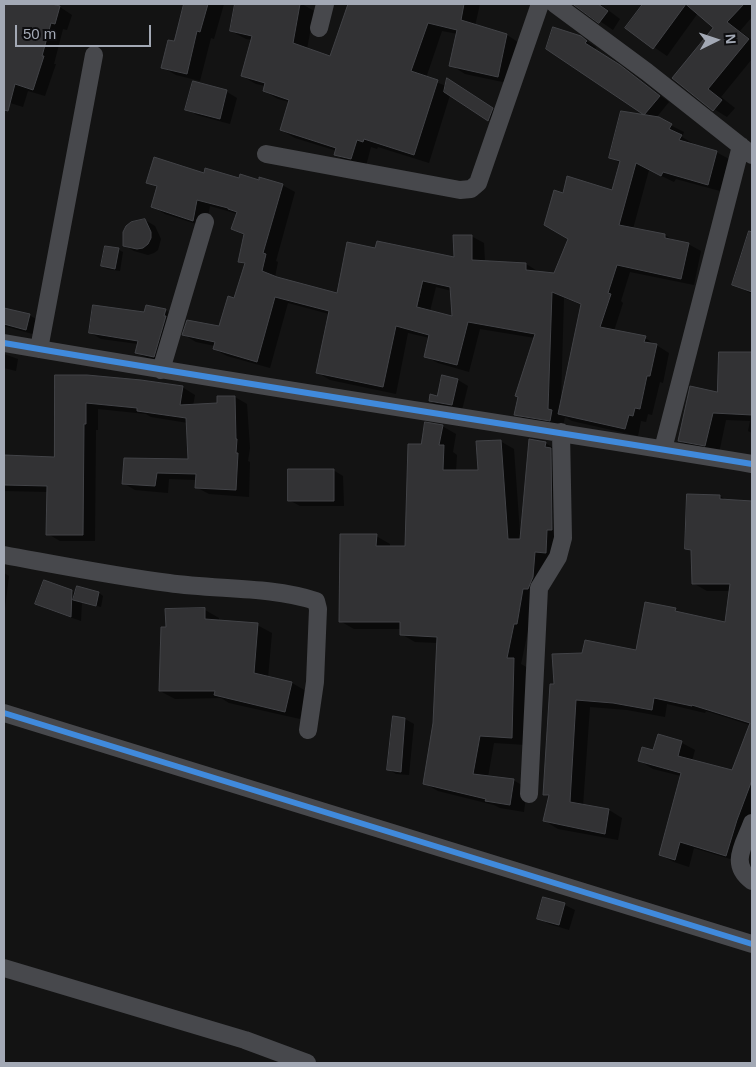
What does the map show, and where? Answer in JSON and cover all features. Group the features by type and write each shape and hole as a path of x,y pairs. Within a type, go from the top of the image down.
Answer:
{"street":[{"path":"319,28 325,4"},
{"path":"266,154 460,190 471,189 478,183 540,4"},
{"path":"555,4 647,72 747,151 663,449"},
{"path":"39,349 94,55"},
{"path":"161,370 205,222"},
{"path":"4,343 161,370 561,432 752,464"},
{"path":"529,794 539,588 558,557 563,538 561,432"},
{"path":"4,555 170,583 253,590 301,596 316,601 318,609 315,682 308,730"},
{"path":"4,712 752,944"},
{"path":"752,824 738,858 743,873 752,881"},
{"path":"4,968 246,1040 307,1063"}],"building":[{"path":"4,4 52,4 60,6 55,24 51,23 42,56 44,56 33,90 15,84 8,111 4,110"},
{"path":"184,4 208,4 200,32 197,31 187,74 161,68 168,40 174,41"},
{"path":"235,4 300,4 293,43 330,56 348,4 464,4 461,20 507,34 498,77 449,66 457,30 428,23 411,71 438,80 414,155 364,139 363,142 357,140 351,159 334,155 336,148 280,130 289,100 263,91 265,83 241,76 252,36 230,31"},
{"path":"573,4 598,4 608,11 599,23"},
{"path":"643,4 686,4 653,49 625,28"},
{"path":"686,4 744,4 727,22 749,39 708,89 722,100 713,111 672,78 713,28"},
{"path":"553,27 581,36 587,41 585,43 620,65 660,96 644,115 546,49"},
{"path":"447,78 493,108 488,121 444,92"},
{"path":"193,81 227,90 220,119 185,110"},
{"path":"621,111 659,117 672,124 669,129 682,135 679,140 717,151 708,185 663,172 661,176 636,163 619,225 665,234 665,238 689,243 681,279 617,265 608,293 611,294 600,327 646,336 644,342 657,344 650,376 647,376 640,409 635,408 633,416 629,415 625,429 558,414 581,304 552,292 548,409 552,410 550,421 514,415 518,397 515,396 535,334 468,322 457,365 424,357 429,335 396,326 383,387 316,373 329,311 275,297 257,362 213,349 215,342 182,335 187,320 219,326 228,296 234,298 245,263 238,262 244,234 231,229 237,212 228,208 197,200 193,221 151,207 157,186 146,183 154,157 204,173 205,168 239,178 240,174 259,180 259,177 283,184 263,253 266,254 262,271 277,277 337,293 347,242 375,248 377,241 454,257 453,235 472,235 472,260 526,263 526,270 554,273 568,239 544,225 554,190 563,193 567,176 612,190 620,161 609,158","holes":["423,281 450,287 452,316 417,307"]},
{"path":"145,219 151,232 148,244 143,248 137,249 123,246 123,232 126,226 131,222"},
{"path":"749,231 752,232 752,292 732,285"},
{"path":"105,246 119,248 115,269 101,266"},
{"path":"93,305 144,312 146,305 166,309 164,316 166,316 154,357 135,353 138,341 89,333"},
{"path":"4,308 30,314 26,330 4,324"},
{"path":"719,352 752,352 752,415 713,413 705,446 678,441 690,386 717,392"},
{"path":"55,375 87,375 183,386 180,405 217,403 217,396 235,396 236,453 238,453 236,490 195,488 196,474 157,473 155,486 122,484 124,458 188,459 186,418 137,411 137,408 86,403 86,424 84,424 83,535 46,535 47,486 4,485 4,455 54,457"},
{"path":"442,375 458,379 452,405 429,401 430,394 437,396"},
{"path":"425,422 443,425 439,445 444,445 443,470 478,470 476,441 501,440 508,539 520,539 529,439 546,442 545,447 551,448 552,530 547,530 546,553 535,552 533,577 528,589 523,589 517,624 514,624 507,658 514,658 512,738 480,736 473,774 514,779 510,805 485,801 486,799 423,784 433,723 437,637 400,635 400,622 339,622 340,534 377,534 376,546 405,546 408,444 421,444"},
{"path":"288,469 334,469 334,501 288,501"},
{"path":"687,494 720,495 720,499 752,501 752,780 726,856 680,842 675,860 659,855 681,773 638,761 642,747 653,750 658,734 682,741 678,756 732,770 750,723 692,705 654,698 652,710 613,703 576,700 570,802 609,809 605,834 543,821 549,795 543,795 550,684 554,684 552,654 582,653 585,640 636,650 645,602 676,608 675,611 725,622 730,584 692,584 691,550 685,549"},
{"path":"44,580 72,590 71,617 35,604"},
{"path":"77,586 99,592 96,606 73,600"},
{"path":"205,608 205,619 258,623 254,673 292,682 285,712 214,695 215,691 159,691 161,627 166,627 165,609"},
{"path":"393,716 405,718 401,772 387,770"},
{"path":"543,897 565,903 559,925 537,919"}],"cycle path":[{"path":"4,343 752,464"},
{"path":"4,713 752,944"}]}
